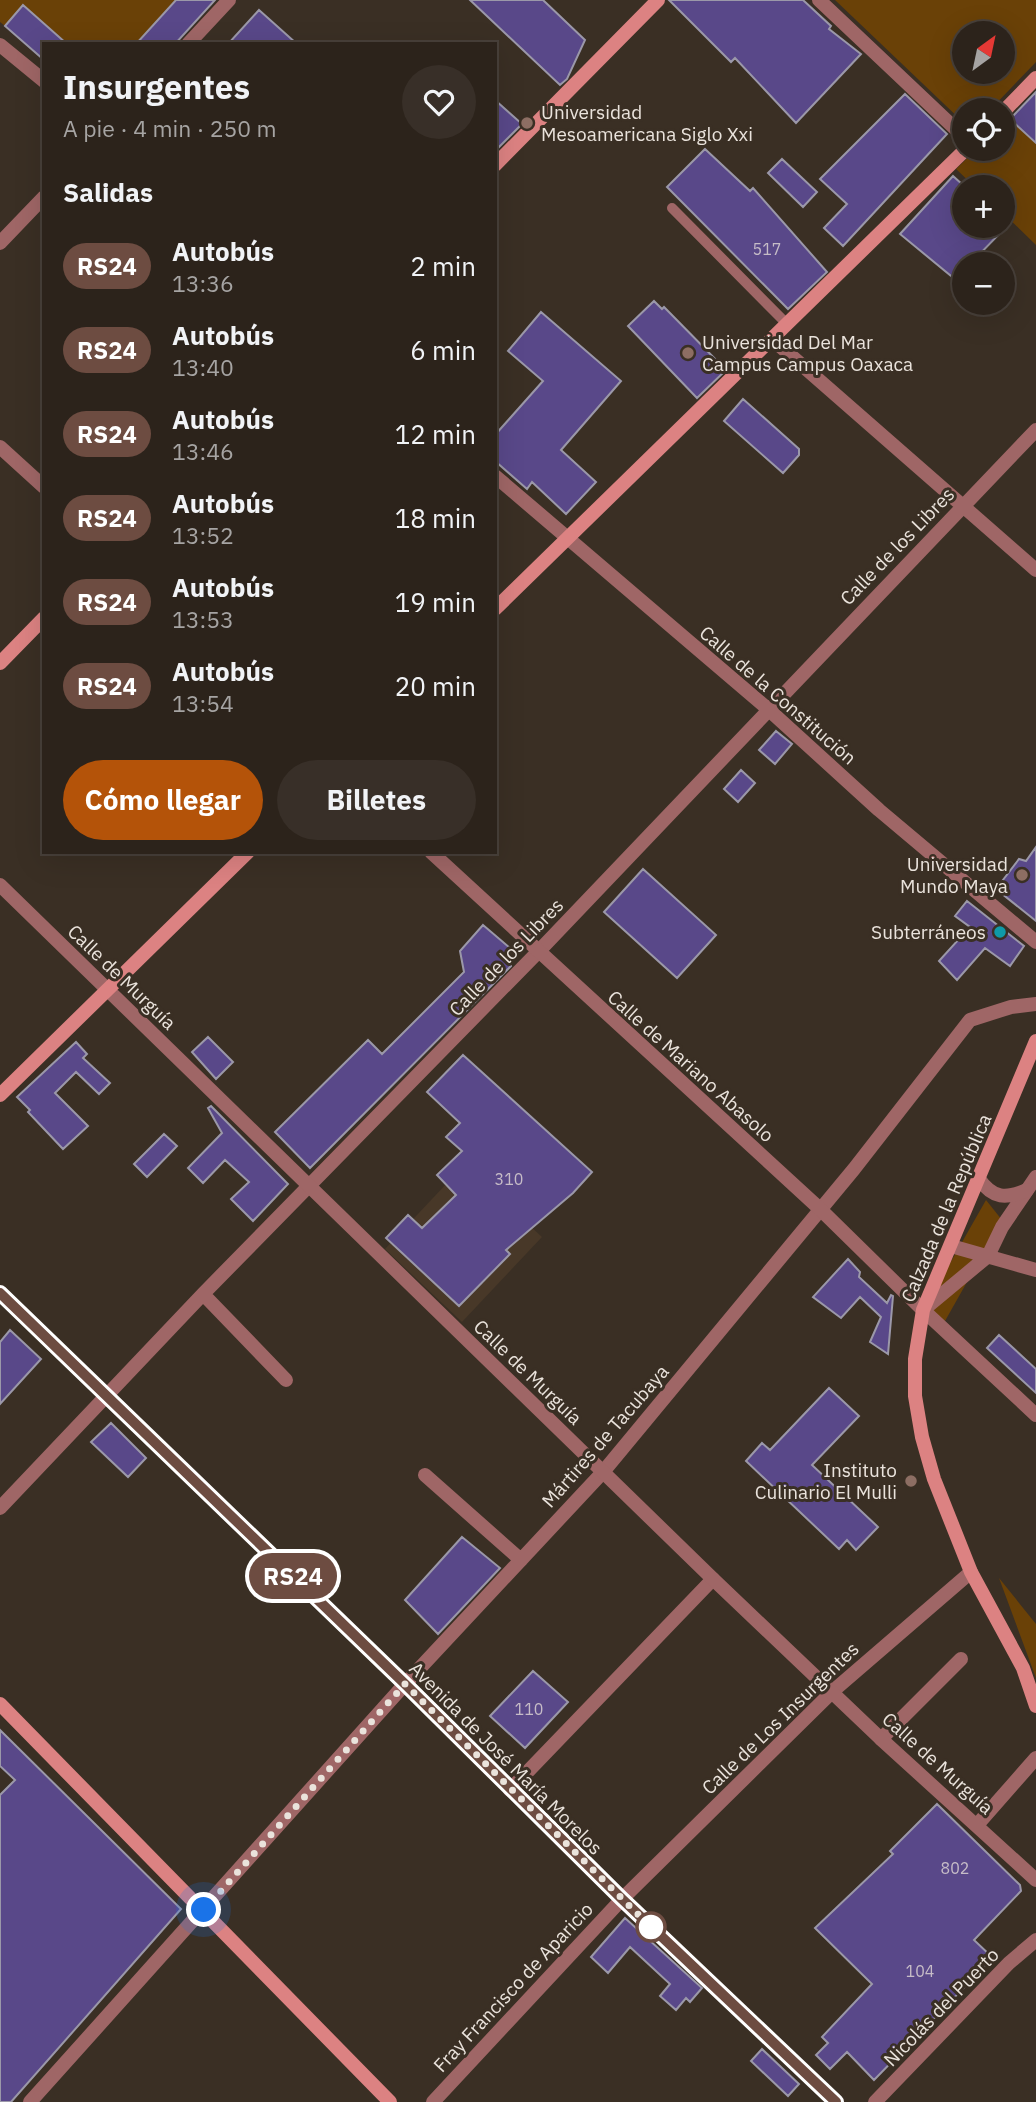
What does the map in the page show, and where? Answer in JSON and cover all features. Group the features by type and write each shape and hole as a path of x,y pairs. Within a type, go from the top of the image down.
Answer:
{"main road":[{"path":"497,163 658,0"},
{"path":"1015,100 1036,78"},
{"path":"497,608 954,161"},
{"path":"0,663 42,620"},
{"path":"0,1095 246,854"},
{"name":"Calzada de la República","path":"1036,1041 923,1310 915,1359 915,1396 922,1437 934,1479 971,1572 1023,1668 1036,1706"},
{"name":"Avenida de José María Morelos","path":"0,1293 405,1684 622,1899 836,2102"},
{"path":"0,1704 390,2102"}],"street":[{"path":"190,42 229,0"},
{"path":"819,0 952,126"},
{"path":"0,45 42,79"},
{"path":"0,243 42,199"},
{"path":"772,339 1036,570"},
{"name":"Calle de los Libres","path":"0,1508 203,1294 538,953 1036,430"},
{"path":"0,447 42,485"},
{"name":"Calle de la Constitución","path":"497,478 768,709 879,810 1036,942"},
{"name":"Calle de Mariano Abasolo","path":"433,854 820,1209 1036,1415"},
{"name":"Calle de Murguía","path":"0,885 713,1579 881,1739 1036,1880"},
{"name":"Mártires de Tacubaya","path":"30,2102 405,1684 603,1472 854,1170 970,1020 1011,1007 1036,1004"},
{"path":"923,1310 988,1256 1002,1227 1036,1177"},
{"path":"979,1179 988,1192 1000,1196 1015,1195 1027,1190"},
{"path":"951,1246 1036,1270"},
{"path":"203,1294 286,1380"},
{"path":"425,1475 521,1560"},
{"name":"Calle de Los Insurgentes","path":"622,1899 833,1692 971,1572"},
{"path":"510,1790 713,1579"},
{"path":"881,1739 961,1659"},
{"path":"977,1825 1036,1758"},
{"name":"Fray Francisco de Aparicio","path":"433,2102 622,1899"},
{"name":"Nicolás del Puerto","path":"874,2102 1009,1963 1036,1940"}],"lane":[{"path":"672,208 787,324"}],"shaded area":[{"path":"0,0 176,0 138,42 65,42 23,6 5,26 0,22"},
{"path":"835,0 1036,0 1036,62 1015,84 1015,21 952,21 952,84 1015,84 1002,98 952,98 952,112"},
{"path":"1015,124 1036,143 1036,245 1015,225 1015,175 962,175 956,169 964,161 1015,161"},
{"path":"464,1165 542,1237 462,1322 385,1249"},
{"path":"986,1200 1002,1220 945,1321 924,1309"},
{"path":"999,1578 1036,1624 1036,1678"}],"building":[{"path":"176,0 215,0 177,42 138,42"},
{"path":"470,0 543,0 585,40 567,79 560,85"},
{"path":"669,0 803,0 831,26 829,29 861,54 796,123 735,58 731,62"},
{"path":"23,5 65,42 42,42 42,58 5,26"},
{"path":"259,10 295,42 230,42"},
{"path":"1036,92 1036,143 1015,124 1015,114"},
{"path":"905,94 947,134 843,246 824,228 847,204 820,179"},
{"path":"497,102 522,124 497,149"},
{"path":"705,149 750,191 753,188 827,272 788,309 667,187"},
{"path":"782,159 817,192 803,207 768,173"},
{"path":"952,177 952,238 995,238 982,252 952,252 952,277 900,234"},
{"name":"Universidad Del Mar Campus Campus Oaxaca","path":"654,301 662,309 664,307 726,370 697,398 628,326"},
{"path":"541,312 621,381 561,450 596,482 566,514 532,482 527,489 497,463 497,433 543,381 508,351"},
{"path":"743,399 799,449 799,455 783,473 724,421"},
{"path":"776,731 792,744 775,764 759,750"},
{"path":"741,770 755,783 738,802 724,789"},
{"name":"Universidad Mundo Maya","path":"1036,847 1036,921 996,889 1019,859 1026,861"},
{"path":"643,869 716,935 677,978 604,912"},
{"path":"967,901 1024,946 1010,966 985,948 957,980 939,961 970,927 955,916"},
{"path":"483,925 510,948 511,966 310,1168 275,1132 368,1040 382,1054 464,972 460,951"},
{"path":"208,1037 233,1062 216,1079 192,1052"},
{"path":"76,1042 87,1054 83,1058 110,1083 99,1094 76,1072 55,1093 88,1126 63,1149 17,1097"},
{"path":"463,1055 592,1172 573,1193 506,1250 510,1254 459,1306 386,1238 408,1215 422,1228 456,1195 437,1175 462,1151 446,1137 460,1123 427,1092"},
{"path":"211,1106 288,1184 253,1221 231,1199 249,1182 225,1160 203,1183 188,1168 222,1133 208,1108"},
{"path":"164,1134 177,1146 147,1177 134,1164"},
{"path":"848,1259 860,1272 859,1277 887,1303 891,1295 893,1296 888,1354 870,1342 881,1317 860,1297 841,1318 813,1297"},
{"path":"10,1330 41,1359 0,1404 0,1342"},
{"path":"999,1335 1036,1369 1036,1393 987,1348"},
{"path":"829,1388 859,1416 812,1465 878,1527 856,1550 847,1540 839,1549 746,1461 762,1443 770,1450"},
{"path":"111,1423 146,1458 128,1477 91,1442"},
{"path":"462,1537 500,1568 438,1634 405,1600"},
{"path":"533,1671 568,1702 525,1748 490,1716"},
{"path":"0,1730 181,1909 11,2102 0,2102 0,1795 15,1780 0,1766"},
{"path":"937,1804 1020,1885 1021,1891 974,1940 993,1958 874,2080 847,2052 830,2069 816,2055 828,2043 822,2037 872,1984 815,1928 893,1854 890,1851"},
{"path":"625,1918 702,1988 690,2002 686,1998 676,2010 660,1996 670,1984 630,1947 608,1973 591,1957"},
{"path":"762,2049 799,2084 788,2096 751,2061"}],"bus line":[{"name":"RS24","path":"0,1293 405,1684 622,1899 836,2102"}],"place":[{"name":"Universidad Mesoamericana Siglo Xxi","path":"527,123"},
{"name":"Universidad Del Mar Campus Campus Oaxaca","path":"688,353"},
{"name":"Universidad Mundo Maya","path":"1022,875"},
{"name":"Subterráneos","path":"1000,932"},
{"name":"Instituto Culinario El Mulli","path":"911,1481"}],"route":[{"path":"204,1910 405,1684 660,1936 651,1927"}]}
